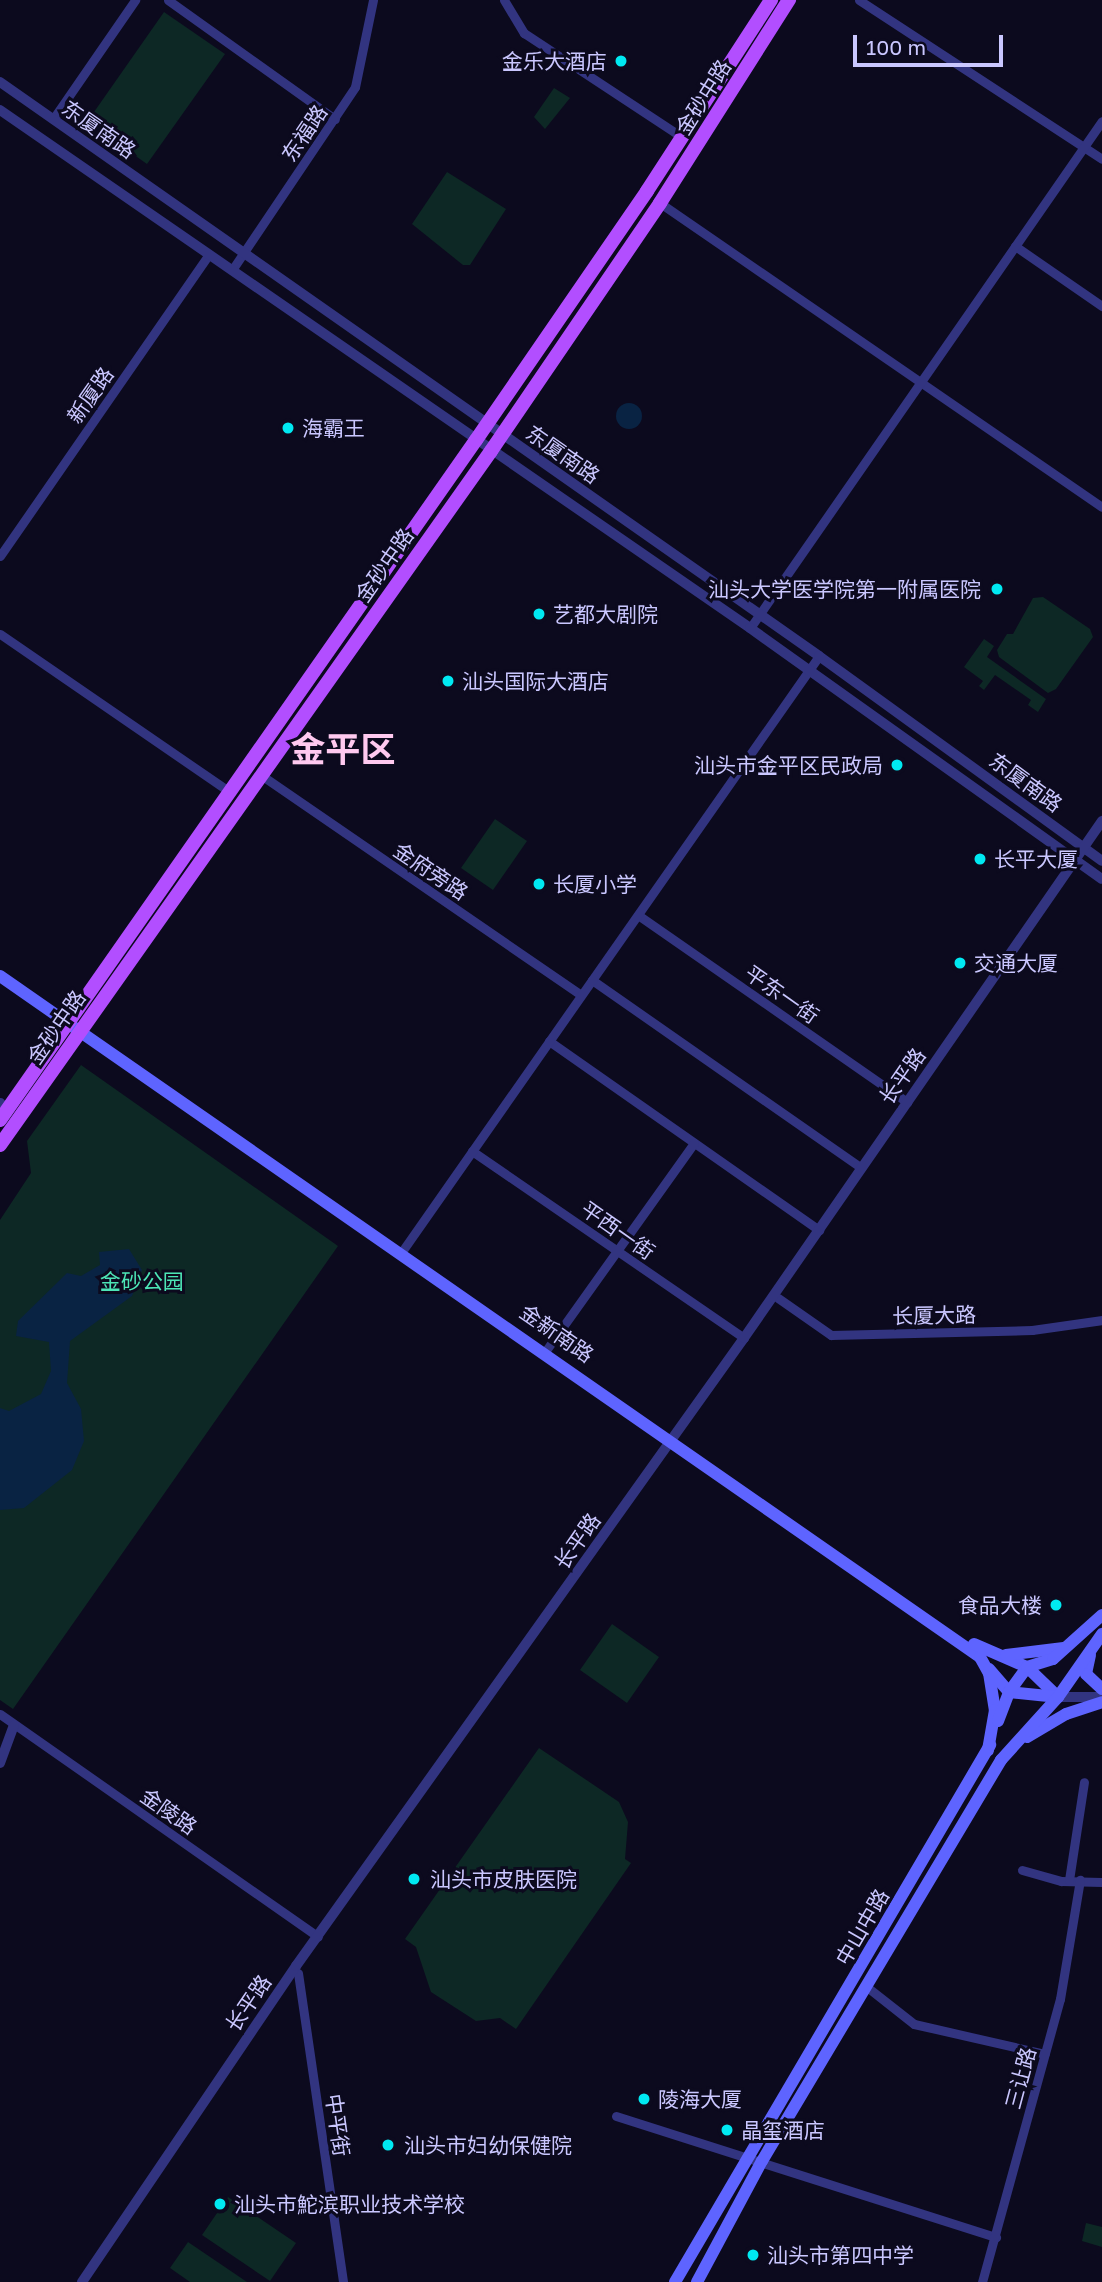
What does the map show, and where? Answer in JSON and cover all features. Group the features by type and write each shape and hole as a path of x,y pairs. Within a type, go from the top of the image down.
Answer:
{"main road":[{"name":"金砂中路","path":"0,1145 74,1026 230,792 477,440 682,138 771,0"},
{"name":"金砂中路","path":"0,1120 74,1026 261,775 491,451 660,202 789,0"},
{"name":"金新南路","path":"0,970 74,1026 982,1654 1027,1667 1058,1696"},
{"name":"金新南路","path":"0,976 547,1349 674,1441"},
{"path":"1027,1667 1053,1659 1102,1615"},
{"path":"1100,1636 1086,1674 1102,1689"},
{"name":"中山中路","path":"697,2282 762,2161 1001,1760 1058,1696 1100,1636"},
{"path":"982,1654 1014,1656 1068,1647"},
{"path":"982,1654 1009,1692 1058,1696"},
{"path":"982,1654 989,1673 995,1710 988,1750"},
{"name":"中山中路","path":"675,2282 747,2155 988,1750 1009,1692 1027,1667"},
{"path":"1001,1760 1048,1724 1102,1702"}],"street":[{"path":"52,119 135,0"},
{"path":"168,0 335,119"},
{"name":"东福路","path":"232,270 355,87 373,0"},
{"path":"504,0 524,33 682,138"},
{"path":"859,0 1102,159"},
{"name":"东厦南路","path":"0,82 243,255 760,614 1102,861"},
{"name":"东厦南路","path":"0,110 750,628 1102,879"},
{"path":"750,628 1102,121"},
{"path":"660,202 1102,508"},
{"path":"1015,246 1102,306"},
{"name":"新厦路","path":"0,556 209,254"},
{"path":"0,635 230,792"},
{"path":"403,1250 819,656"},
{"name":"金府旁路","path":"261,775 581,995"},
{"name":"长平路","path":"84,2282 318,1937 778,1298 1078,862 1102,821"},
{"name":"长平路","path":"1086,850 1102,832"},
{"name":"长平路","path":"84,2282 298,1973 674,1441 907,1102 1078,862"},
{"name":"平东一街","path":"638,915 907,1102"},
{"path":"592,980 861,1168"},
{"path":"549,1041 819,1230"},
{"path":"547,1349 694,1143"},
{"name":"平西一街","path":"472,1151 744,1338"},
{"name":"长厦大路","path":"778,1298 831,1335 1032,1330 1102,1320"},
{"path":"1058,1696 1102,1697"},
{"name":"金陵路","path":"0,1714 318,1937"},
{"path":"0,1763 14,1725"},
{"name":"三让路","path":"982,2282 1060,1999 1084,1782"},
{"path":"1022,1870 1074,1880 1102,1882"},
{"name":"中平街","path":"298,1973 343,2282"},
{"path":"867,1987 914,2024 1045,2054"},
{"path":"616,2116 747,2155 827,2186 996,2236"}],"green space":[{"path":"164,12 225,54 147,164 87,122"},
{"path":"554,88 570,98 545,129 534,117"},
{"path":"447,172 506,209 470,265 463,265 412,224"},
{"path":"1043,597 1090,629 1093,637 1056,689 1048,693 999,657 997,650 1007,634 1013,634 1033,598"},
{"path":"984,639 994,646 987,657 1046,699 1038,712 1028,705 1031,700 995,675 984,690 979,686 983,681 964,667"},
{"path":"495,819 527,841 493,890 461,868"},
{"name":"金砂公园","path":"81,1065 338,1246 13,1709 0,1700 0,1220 31,1173 27,1141"},
{"path":"612,1624 659,1657 627,1703 580,1670"},
{"path":"539,1748 619,1802 628,1822 625,1859 631,1863 516,2029 500,2018 476,2021 431,1992 416,1947 405,1939"},
{"path":"228,2197 296,2243 270,2281 202,2235"},
{"path":"1086,2223 1102,2227 1102,2247 1082,2241"},
{"path":"188,2242 247,2282 190,2282 170,2268"}],"water":[{"path":"629,403 638,407 642,416 638,425 629,429 620,425 616,416 620,407"},
{"path":"129,1249 142,1270 132,1296 70,1341 67,1383 81,1409 84,1441 72,1470 24,1508 0,1510 0,1408 9,1411 41,1394 51,1371 49,1342 16,1336 18,1321 67,1273 81,1276 100,1265 99,1252"}],"place":[{"name":"金乐大酒店","path":"621,61"},
{"name":"海霸王","path":"288,428"},
{"name":"汕头大学医学院第一附属医院","path":"997,589"},
{"name":"艺都大剧院","path":"539,614"},
{"name":"汕头国际大酒店","path":"448,681"},
{"name":"汕头市金平区民政局","path":"897,765"},
{"name":"长平大厦","path":"980,859"},
{"name":"长厦小学","path":"539,884"},
{"name":"交通大厦","path":"960,963"},
{"name":"食品大楼","path":"1056,1605"},
{"name":"汕头市皮肤医院","path":"414,1879"},
{"name":"陵海大厦","path":"644,2099"},
{"name":"晶玺酒店","path":"727,2130"},
{"name":"汕头市妇幼保健院","path":"388,2145"},
{"name":"汕头市鮀滨职业技术学校","path":"220,2204"},
{"name":"汕头市第四中学","path":"753,2255"}],"district":[{"name":"金平区","path":"343,749"}]}
